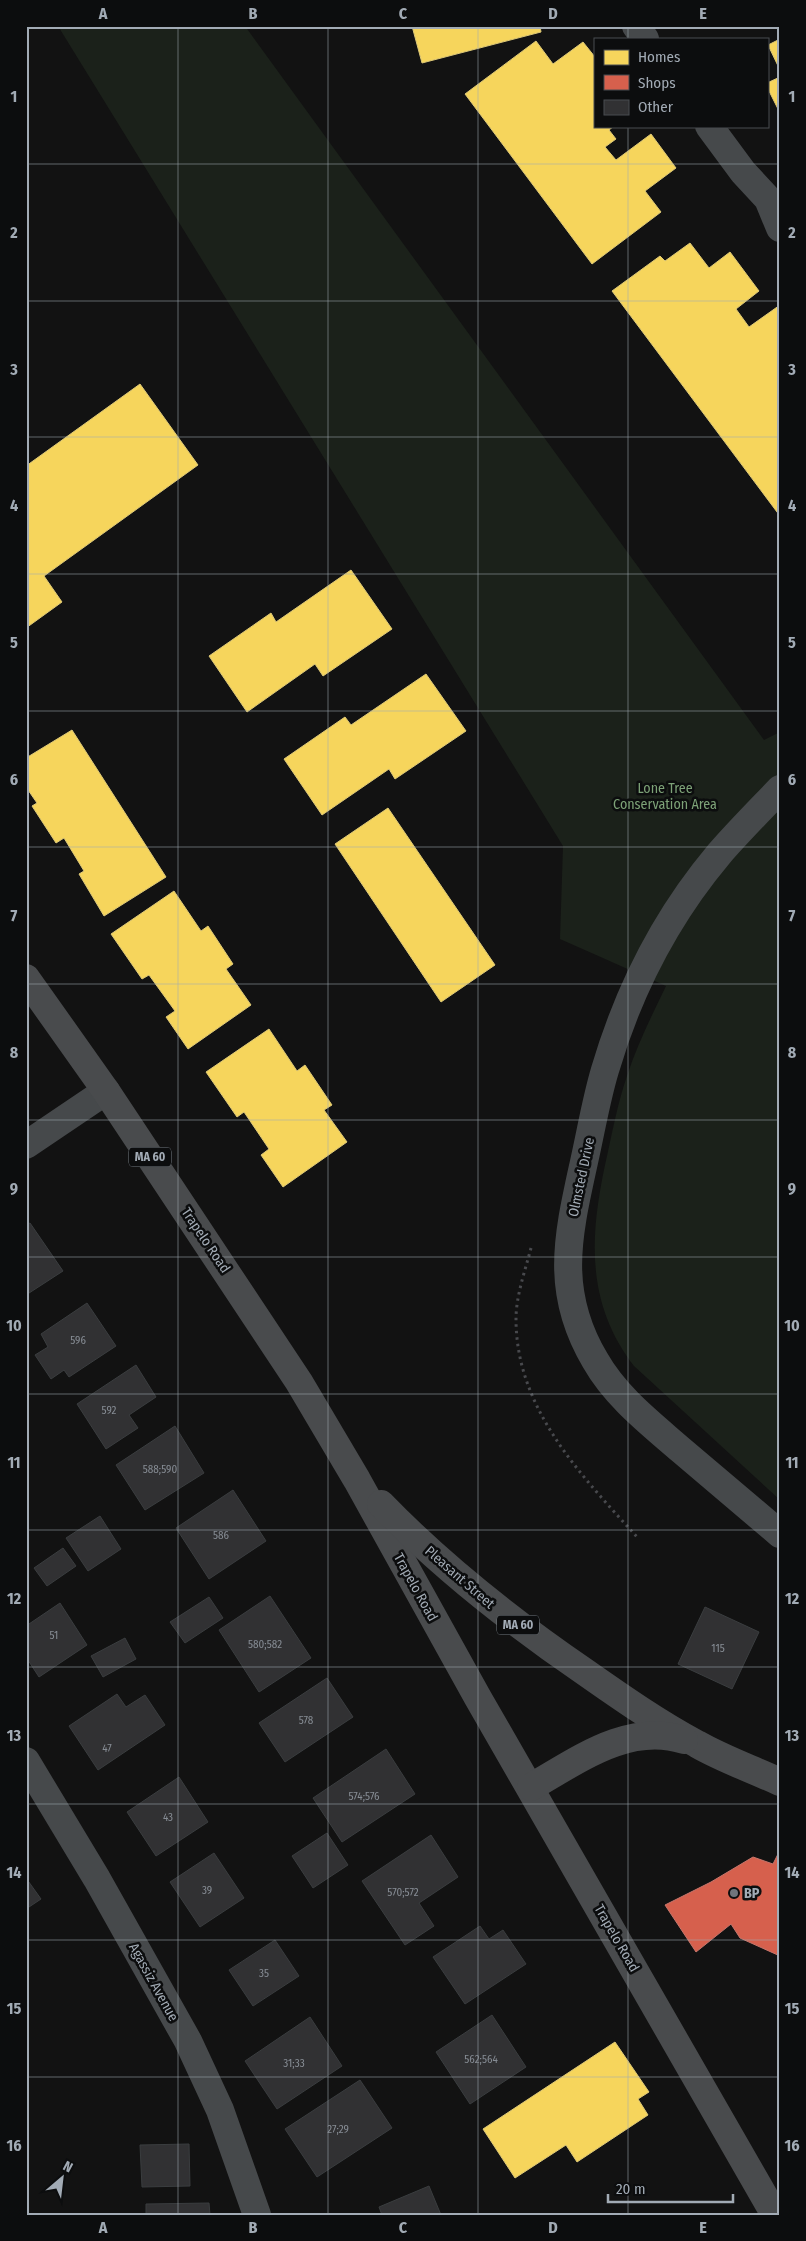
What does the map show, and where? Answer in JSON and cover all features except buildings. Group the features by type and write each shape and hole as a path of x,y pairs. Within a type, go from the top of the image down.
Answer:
{"main road":[{"name":"Trapelo Road","path":"26,978 106,1091 272,1339 357,1480 478,1698 531,1787 775,2215"},
{"name":"Pleasant Street","path":"357,1480 414,1537 492,1604 613,1692 699,1745"},
{"name":"Pleasant Street","path":"531,1787 589,1754 620,1741 637,1737 657,1736 680,1739 699,1745 780,1782"}],"street":[{"path":"636,26 644,38"},
{"path":"710,128 743,172 774,199 780,228"},
{"name":"Olmsted Drive","path":"780,789 719,854 696,884 658,944 638,983 615,1038 604,1072 571,1221 567,1272 569,1295 585,1341 595,1361 610,1382 640,1414 780,1534"},
{"path":"26,1146 106,1091"},
{"name":"Agassiz Avenue","path":"26,1761 97,1879 188,2041 220,2110 257,2215"}],"path":[{"path":"532,1243 518,1299 516,1318 519,1358 526,1380 561,1449 636,1537"}],"green space":[{"name":"Lone Tree Conservation Area","path":"58,26 245,26 764,740 780,732 780,1500 634,1366 618,1341 606,1316 599,1291 595,1265 595,1239 601,1184 621,1096 631,1064 666,986 560,939 563,846"}],"place":[{"name":"BP","path":"734,1893"}]}
